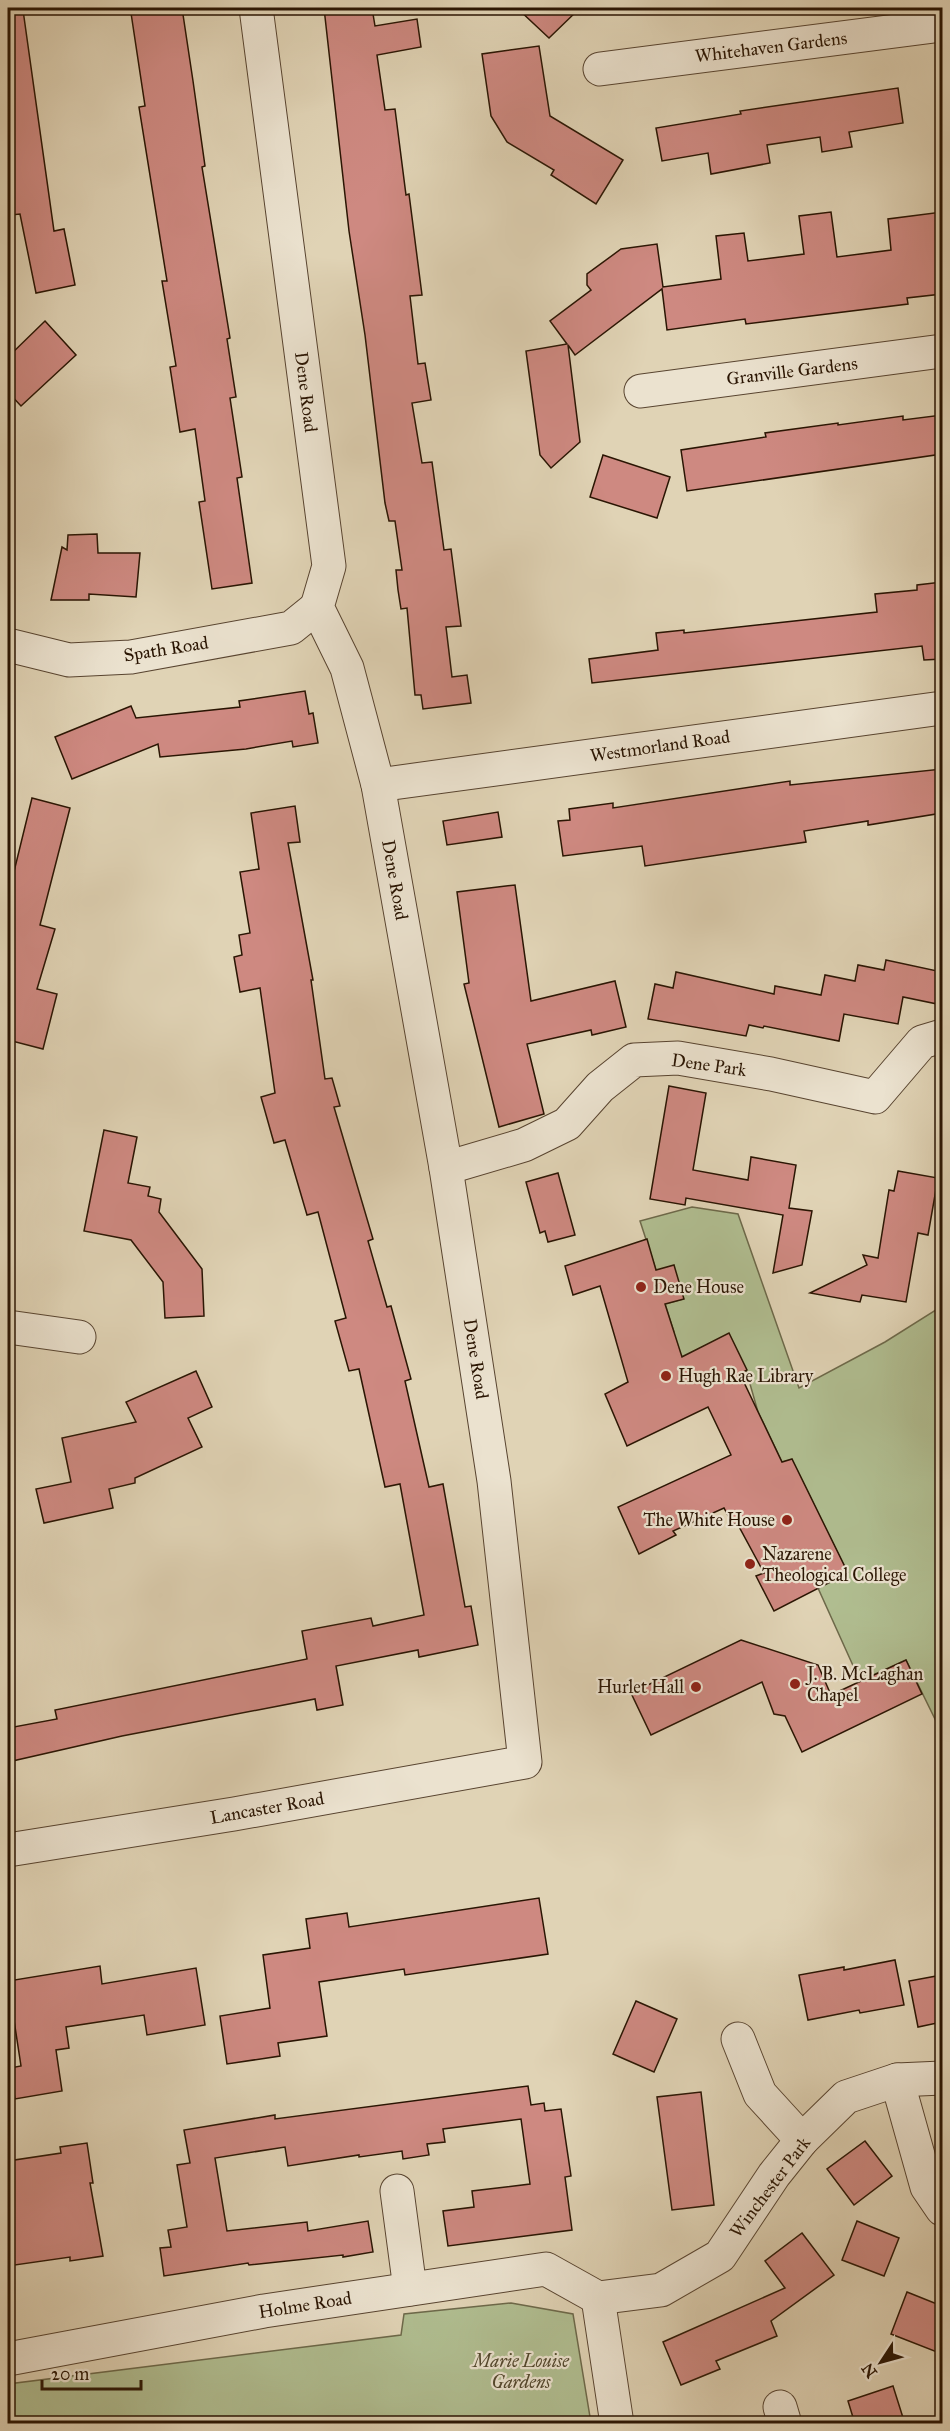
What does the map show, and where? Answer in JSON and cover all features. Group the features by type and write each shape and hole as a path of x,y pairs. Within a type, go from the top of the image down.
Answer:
{"street":[{"name":"Dene Road","path":"256,8 329,566 317,607 347,668 378,785 446,1168 495,1481 525,1762"},
{"name":"Whitehaven Gardens","path":"600,69 942,25"},
{"name":"Granville Gardens","path":"641,391 942,351"},
{"name":"Spath Road","path":"8,645 69,660 130,657 291,628 317,607"},
{"name":"Westmorland Road","path":"378,785 942,708"},
{"name":"Dene Park","path":"446,1168 524,1144 567,1124 600,1087 634,1060 678,1058 771,1074 875,1097 922,1042 942,1036"},
{"path":"8,1327 79,1337"},
{"name":"Lancaster Road","path":"8,1850 234,1814 525,1762"},
{"path":"738,2039 760,2094 802,2140"},
{"name":"Winchester Park","path":"598,2298 661,2290 720,2256 774,2175 802,2140 846,2097 897,2080 942,2078"},
{"path":"897,2080 927,2187 942,2209"},
{"path":"397,2191 410,2289"},
{"name":"Holme Road","path":"8,2359 264,2311 546,2269 598,2298"},
{"path":"598,2298 617,2424"}],"green space":[{"path":"692,1207 738,1214 799,1388 885,1342 942,1306 942,1719 936,1721 906,1660 860,1681 818,1588 847,1572 792,1460 782,1462 758,1412 746,1370 729,1334 673,1361 662,1335 674,1332 665,1304 683,1299 656,1270 640,1221"},
{"name":"Marie Louise Gardens","path":"511,2303 573,2314 591,2423 8,2423 8,2384 401,2335 404,2314"}],"building":[{"path":"182,8 193,81 205,166 202,167 230,338 227,339 236,397 230,398 242,477 237,478 252,583 212,589 199,502 205,501 195,429 180,432 170,367 176,366 162,281 167,281 139,107 145,106 131,13"},
{"path":"324,8 372,8 375,26 417,19 421,47 377,55 385,110 395,109 422,295 410,296 418,364 425,363 431,400 412,403 422,463 432,462 444,550 451,549 461,626 446,627 452,677 467,675 471,703 423,709 421,695 415,695 407,608 401,609 398,590 396,570 402,570 395,521 389,521 385,503 365,335 349,231"},
{"path":"517,8 580,8 549,38"},
{"path":"23,10 54,231 64,229 75,285 36,293 20,214 11,215 8,189 8,11"},
{"path":"539,46 550,116 623,160 596,204 551,175 554,170 507,142 491,116 482,54"},
{"path":"898,88 903,123 849,132 852,147 822,152 820,137 767,145 770,163 711,174 708,153 662,161 656,128 741,114 740,111"},
{"path":"831,212 837,257 891,250 888,219 942,212 942,294 907,298 908,304 746,324 745,319 667,330 662,289 575,355 568,345 580,442 551,468 540,455 526,351 567,344 550,321 591,290 587,285 587,274 621,249 657,244 663,287 721,279 716,236 744,233 748,261 804,254 799,216"},
{"path":"45,321 76,355 21,406 8,392 8,357"},
{"path":"942,415 942,454 687,491 681,450 766,437 765,433 838,423 838,425 903,416 903,420"},
{"path":"603,455 670,477 657,518 590,497"},
{"path":"97,534 98,553 140,553 136,597 89,594 89,600 51,600 62,547 67,550 68,535"},
{"path":"942,582 942,659 924,660 922,646 592,683 589,659 658,650 656,633 684,630 684,633 877,612 875,594 917,590 917,585"},
{"path":"305,691 309,714 313,713 318,743 293,747 292,741 246,749 160,757 158,744 72,779 55,737 131,706 136,718 240,707 239,701"},
{"path":"942,769 942,813 868,825 868,821 804,831 806,842 645,866 642,846 563,856 558,821 570,820 569,809 613,803 613,808 790,781 790,785"},
{"path":"32,798 70,808 40,925 55,929 37,989 57,994 43,1049 8,1040 8,896"},
{"path":"295,806 300,842 288,843 313,980 311,980 325,1079 332,1078 340,1106 334,1107 373,1239 368,1241 387,1307 391,1306 411,1379 405,1381 429,1487 443,1484 465,1607 471,1606 478,1645 419,1657 418,1650 336,1666 343,1705 317,1710 315,1699 122,1736 8,1762 8,1728 57,1719 55,1710 307,1659 302,1631 371,1618 373,1626 424,1615 400,1484 385,1487 359,1369 349,1371 335,1321 346,1318 318,1212 307,1215 285,1140 274,1143 261,1097 275,1093 260,988 240,992 234,957 242,955 239,935 250,933 240,872 259,869 251,813"},
{"path":"498,812 502,837 447,845 443,821"},
{"path":"515,885 531,1001 615,981 626,1027 592,1035 591,1030 527,1044 544,1114 499,1127 464,984 469,983 457,892"},
{"path":"886,960 942,972 942,1005 903,997 898,1024 844,1014 839,1041 764,1026 763,1028 749,1025 746,1036 648,1019 655,984 673,988 676,972 774,994 775,986 821,995 825,975 855,981 858,965 884,970"},
{"path":"669,1086 706,1093 693,1170 748,1180 751,1157 796,1165 789,1208 812,1211 802,1265 773,1273 783,1215 686,1198 685,1205 650,1199"},
{"path":"104,1130 137,1137 128,1183 150,1187 148,1196 161,1199 159,1212 202,1269 204,1316 165,1318 163,1282 131,1240 84,1231"},
{"path":"898,1171 938,1178 928,1235 918,1233 906,1302 862,1295 860,1302 810,1293 867,1265 863,1255 878,1258 889,1190 894,1191"},
{"path":"558,1173 575,1235 548,1242 545,1231 540,1233 526,1182"},
{"path":"647,1239 656,1270 674,1265 684,1299 665,1304 682,1357 729,1333 747,1370 740,1374 782,1462 792,1459 848,1573 774,1611 756,1576 764,1573 737,1523 733,1525 724,1508 673,1531 676,1535 639,1554 618,1507 731,1455 708,1407 627,1446 605,1394 628,1382 600,1286 573,1295 565,1266"},
{"path":"196,1371 212,1407 188,1418 202,1447 135,1478 135,1483 109,1489 113,1508 44,1523 36,1489 71,1482 62,1438 136,1422 126,1402"},
{"path":"741,1640 818,1665 831,1695 906,1660 922,1694 802,1752 785,1716 774,1714 762,1682 651,1735 631,1693"},
{"path":"539,1898 548,1954 405,1975 404,1969 319,1982 327,2036 278,2043 280,2056 227,2064 220,2016 270,2008 263,1955 310,1948 306,1919 347,1913 349,1927"},
{"path":"895,1960 904,2005 860,2013 859,2010 808,2020 799,1975 844,1967 844,1970"},
{"path":"100,1966 102,1984 196,1968 205,2025 147,2035 144,2015 66,2027 69,2048 56,2050 62,2091 15,2099 10,2068 21,2066 8,1981"},
{"path":"942,1975 942,2022 918,2027 909,1981"},
{"path":"636,2001 677,2019 654,2072 613,2054"},
{"path":"528,2086 531,2105 544,2103 545,2111 561,2109 571,2176 565,2177 572,2230 448,2246 443,2211 474,2207 472,2191 530,2184 521,2119 443,2129 445,2142 427,2144 429,2155 403,2159 402,2151 288,2166 285,2147 215,2158 227,2231 307,2222 308,2231 368,2221 373,2252 343,2257 343,2255 249,2265 248,2263 164,2276 160,2248 171,2247 168,2230 187,2227 177,2165 190,2163 184,2130 275,2115 275,2119"},
{"path":"701,2092 714,2205 672,2210 657,2097"},
{"path":"865,2141 892,2176 854,2205 827,2169"},
{"path":"87,2143 93,2183 90,2183 103,2256 70,2261 70,2257 8,2266 8,2161 61,2153 60,2147"},
{"path":"857,2221 899,2238 884,2276 842,2260"},
{"path":"802,2233 834,2275 771,2321 777,2336 716,2361 720,2369 681,2385 663,2342 785,2288 765,2261"},
{"path":"907,2292 942,2306 942,2354 891,2334"},
{"path":"893,2386 905,2424 855,2424 848,2401"}],"place":[{"name":"Dene House","path":"641,1287"},
{"name":"Hugh Rae Library","path":"666,1376"},
{"name":"The White House","path":"787,1520"},
{"name":"Nazarene Theological College","path":"750,1564"},
{"name":"J. B. McLaghan Chapel","path":"795,1684"},
{"name":"Hurlet Hall","path":"696,1687"}]}
